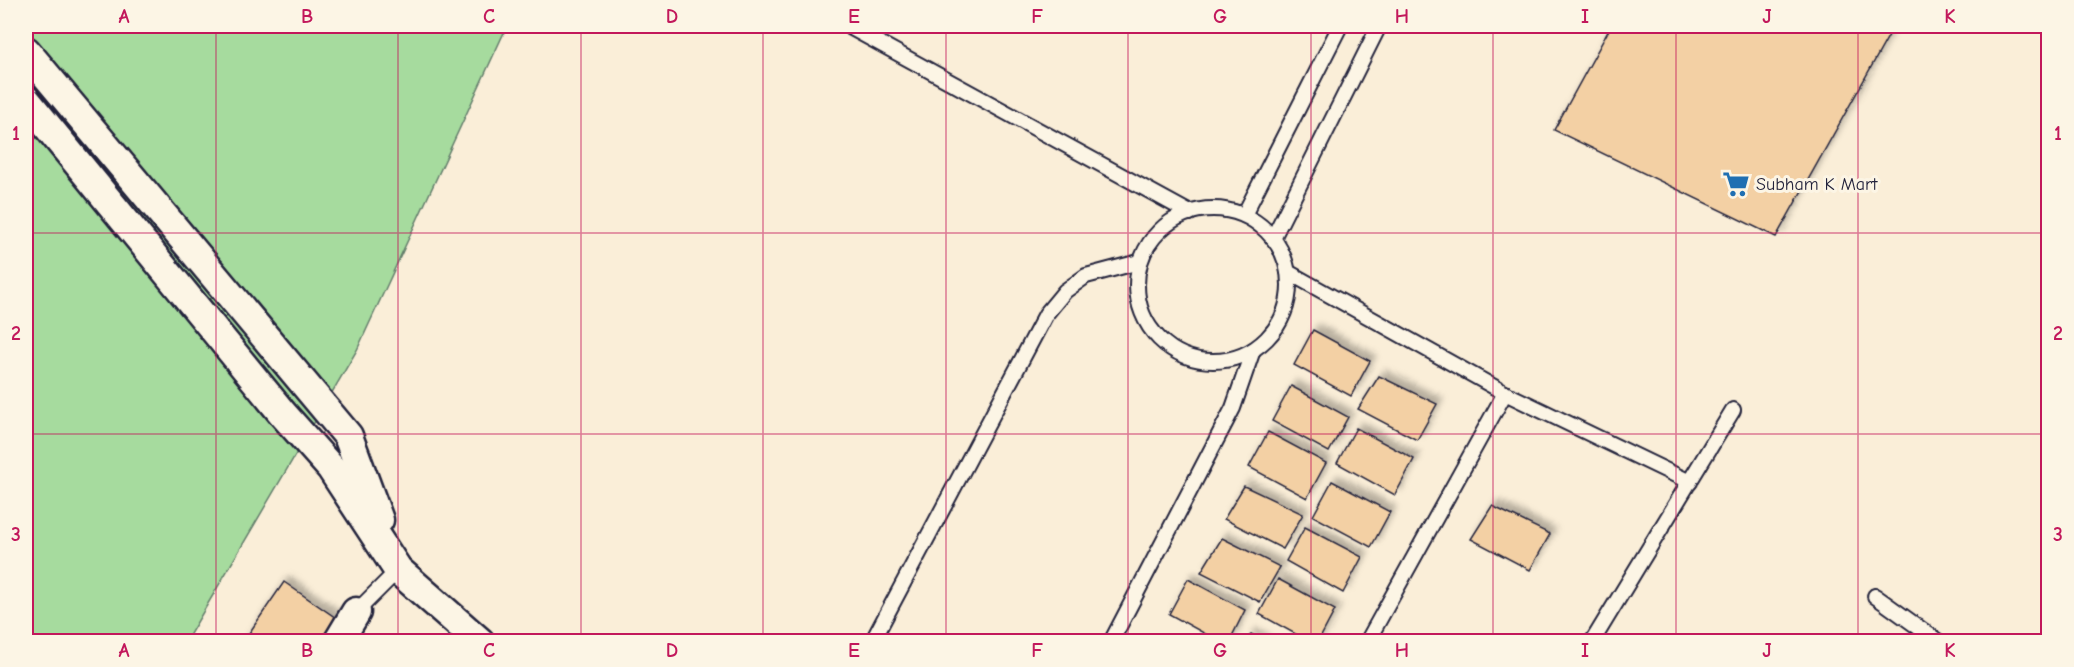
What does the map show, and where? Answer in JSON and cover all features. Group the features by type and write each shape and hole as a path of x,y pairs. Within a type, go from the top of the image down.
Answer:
{"street":[{"path":"26,51 348,436 398,570"},
{"path":"26,100 283,414 331,468 398,570 480,642"},
{"path":"338,642 357,612"}],"lane":[{"path":"848,26 1190,213"},
{"path":"1244,216 1340,26"},
{"path":"1273,238 1379,26"},
{"path":"1208,209 1226,210 1260,225 1273,238 1288,272 1289,290 1282,316 1267,339 1236,358 1217,361 1199,360 1182,355 1166,345 1153,332 1140,308 1137,280 1140,262 1147,246 1158,231 1173,220 1190,213 1208,209"},
{"path":"872,642 1046,314 1065,291 1086,276 1140,262"},
{"path":"1288,272 1505,393 1690,482"},
{"path":"1111,642 1233,408 1252,350"},
{"path":"1367,642 1505,393"},
{"path":"1592,642 1733,410"},
{"path":"357,612 398,570"},
{"path":"1875,596 1939,642"}],"green space":[{"path":"26,26 507,26 357,350 186,641 26,641"}],"building":[{"name":"Subham K Mart","path":"1611,26 1894,26 1776,237 1554,130"},
{"path":"1313,330 1370,361 1351,396 1294,365"},
{"path":"1379,376 1437,404 1417,440 1358,409"},
{"path":"1291,386 1348,417 1329,452 1272,421"},
{"path":"1356,428 1414,459 1395,495 1337,463"},
{"path":"1268,432 1326,463 1307,498 1249,467"},
{"path":"1332,481 1390,512 1371,547 1313,516"},
{"path":"1244,486 1303,514 1283,549 1224,519"},
{"path":"1492,506 1550,534 1530,570 1471,539"},
{"path":"1305,527 1362,557 1343,593 1286,561"},
{"path":"1222,538 1280,567 1260,602 1201,572"},
{"path":"1188,579 1245,610 1229,642 1220,642 1169,614"},
{"path":"1278,579 1335,610 1318,642 1310,642 1259,614"},
{"path":"284,582 336,618 320,642 243,642"},
{"path":"1251,634 1266,642 1247,642"}],"place":[{"name":"Subham K Mart","path":"1736,184"}]}
